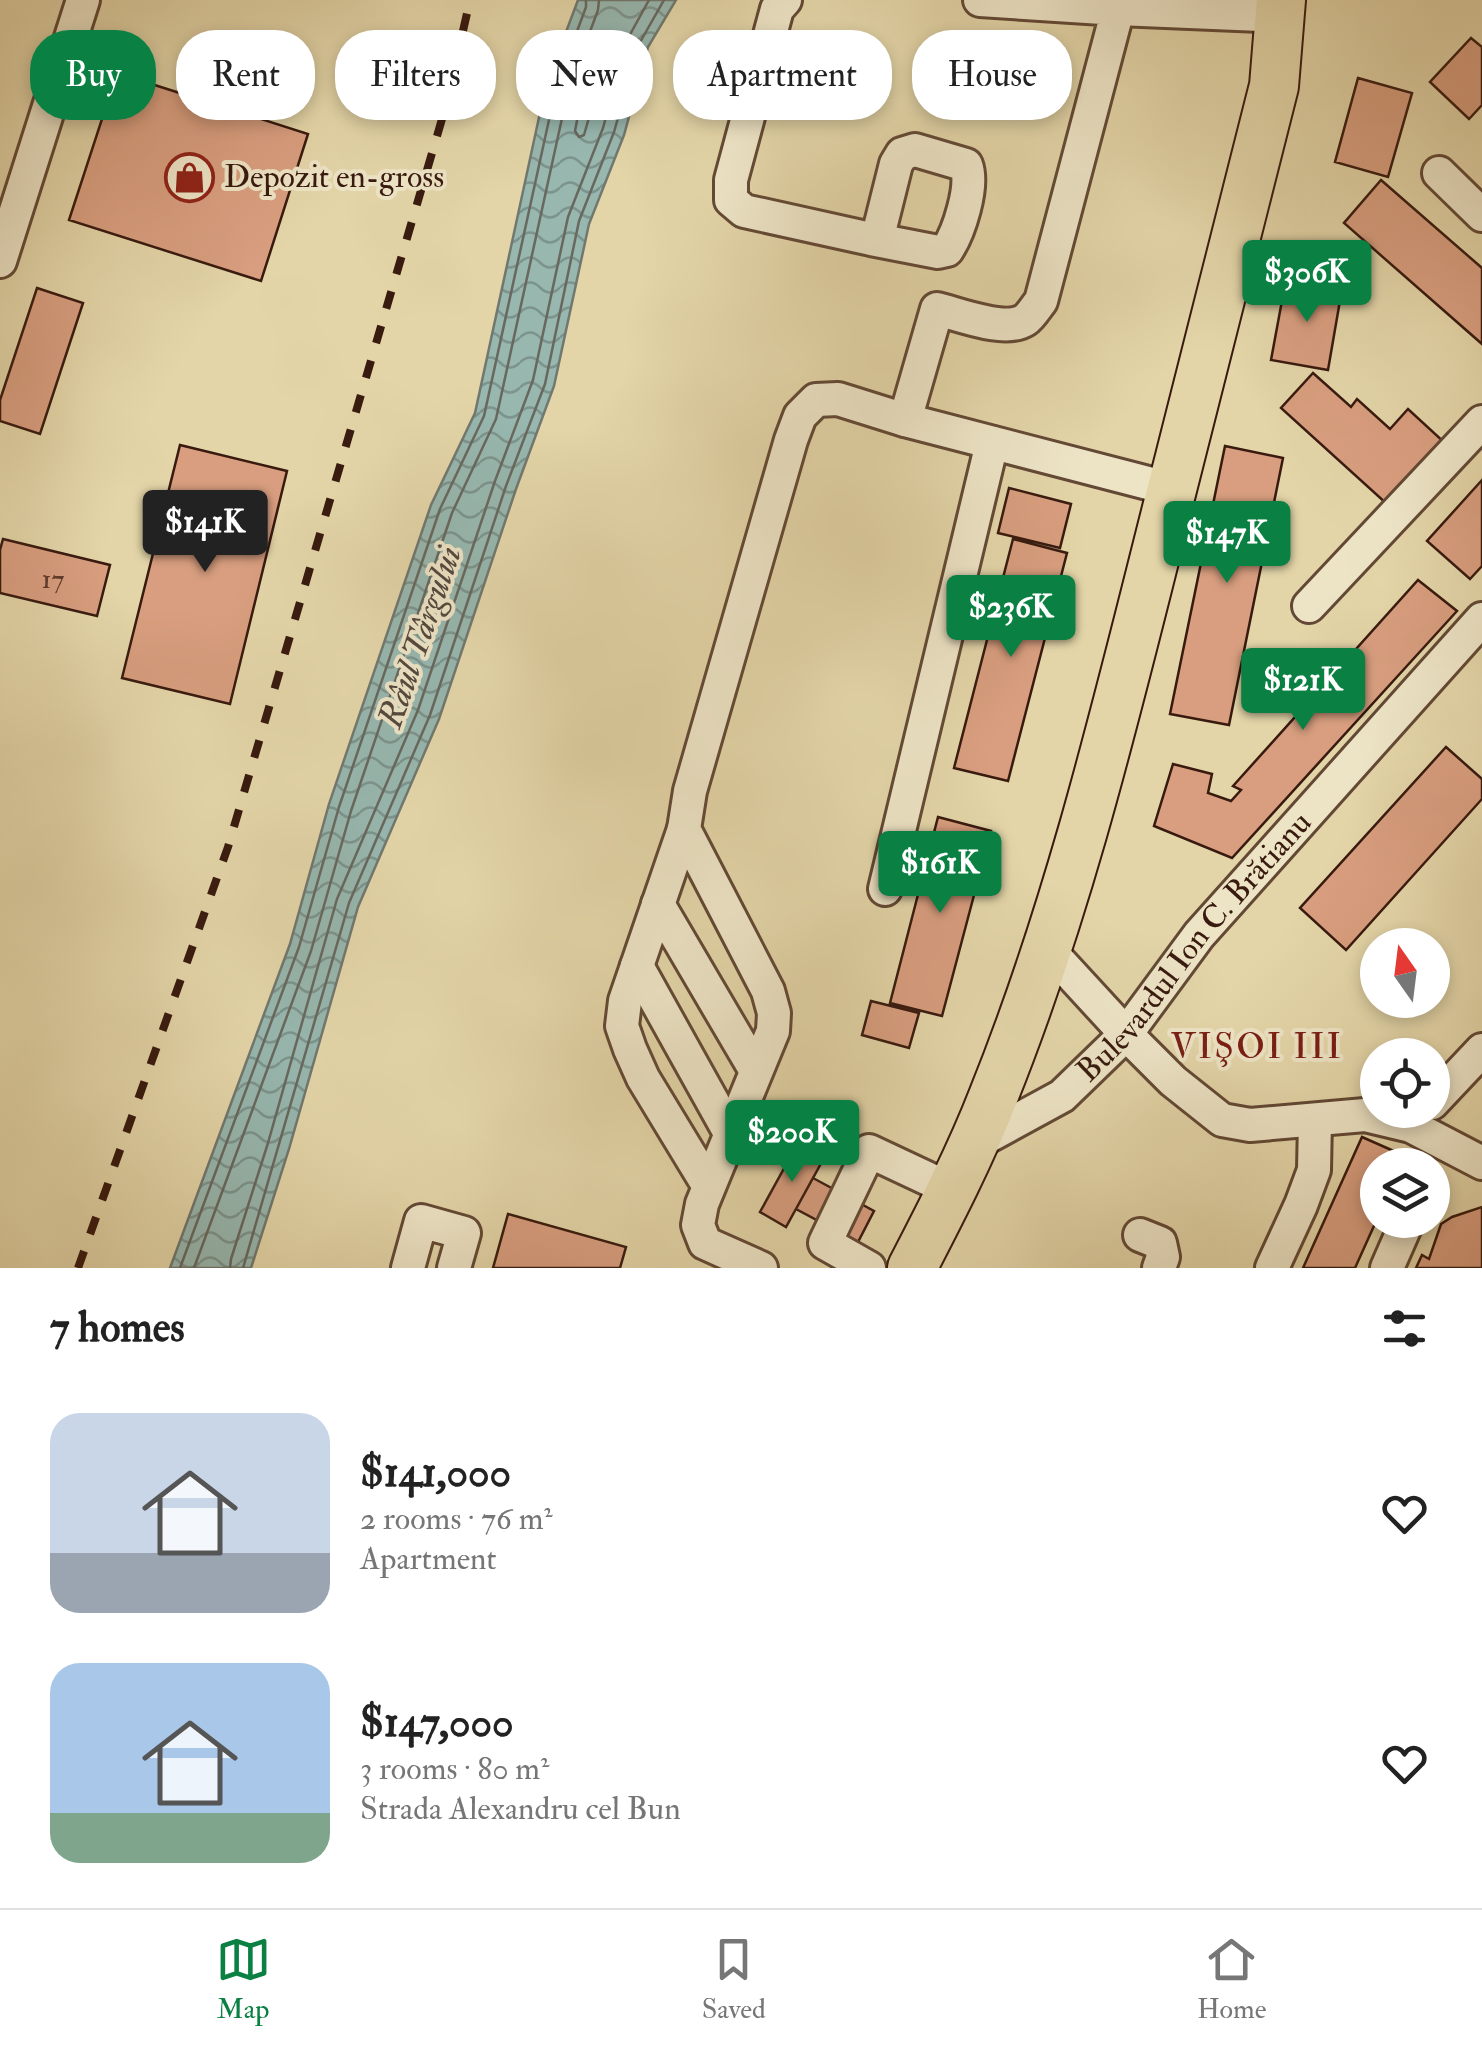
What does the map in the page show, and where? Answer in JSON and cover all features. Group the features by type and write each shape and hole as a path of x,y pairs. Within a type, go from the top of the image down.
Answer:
{"highway":[{"path":"912,1268 974,1144 1030,998 1095,788 1274,86 1282,8"}],"street":[{"path":"0,261 10,194 83,0"},
{"path":"786,0 777,9 730,180 731,200 744,211 870,239"},
{"path":"980,0 1118,8 1282,8"},
{"path":"905,420 936,309 1014,324 1026,320 1041,302 1118,8"},
{"path":"1439,174 1482,214"},
{"path":"708,1185 643,1078 622,1026 625,1000 684,829 690,790 800,416 816,400 838,399 1172,489"},
{"path":"1309,606 1482,422"},
{"path":"885,889 992,443"},
{"name":"Bulevardul Ion C. Brătianu","path":"974,1144 1062,1096 1126,1034 1199,936 1482,618"},
{"path":"684,829 768,991 774,1013 773,1031 708,1185 698,1225 705,1243 761,1268"},
{"path":"658,904 756,1072"},
{"path":"1046,946 1126,1034 1222,1120 1250,1125 1364,1115 1428,1129 1482,1163"},
{"path":"637,966 730,1133"},
{"path":"1428,1129 1482,1050"},
{"path":"1272,1268 1314,1170 1315,1120"},
{"path":"870,1268 825,1243 869,1151 952,1190"},
{"path":"408,1268 421,1221 464,1233 454,1268"},
{"path":"1140,1235 1160,1243 1163,1257 1159,1268"},
{"path":"1387,1268 1400,1238"}],"water":[{"path":"578,0 676,0 653,39 653,30 567,30"},
{"name":"Râul Târgului","path":"538,120 628,120 589,224 554,386 439,719 358,907 251,1268 170,1268 290,944 329,804 431,505 475,413"}],"building":[{"path":"1471,38 1482,47 1482,105 1469,119 1430,82"},
{"path":"1358,78 1412,93 1388,177 1335,162"},
{"name":"Depozit en-gross","path":"156,85 176,92 176,120 264,120 308,134 261,281 69,220 102,120 156,120"},
{"path":"1381,180 1482,268 1482,344 1344,223"},
{"path":"1286,279 1342,289 1328,370 1271,360"},
{"path":"37,288 83,303 40,434 0,421 0,400"},
{"path":"1313,373 1351,407 1357,399 1390,429 1408,409 1445,443 1388,505 1281,408"},
{"path":"180,445 287,471 230,704 122,678"},
{"path":"1225,446 1283,458 1229,725 1170,714"},
{"path":"1482,480 1482,566 1470,579 1427,541"},
{"path":"1009,488 1071,504 1060,548 998,533"},
{"path":"3,539 110,565 97,616 0,593"},
{"path":"1013,539 1067,553 1008,781 954,768"},
{"path":"1418,580 1457,611 1232,858 1154,826 1173,764 1212,774 1208,793 1231,801 1241,790 1233,786"},
{"path":"1446,747 1482,779 1482,799 1366,928 1360,928 1360,934 1346,950 1300,908"},
{"path":"938,817 991,831 942,1016 890,1003"},
{"path":"871,1001 919,1013 909,1048 862,1035"},
{"path":"1362,1137 1387,1148 1360,1148 1360,1238 1369,1238 1355,1268 1303,1268"},
{"path":"798,1143 824,1158 786,1227 760,1212"},
{"path":"813,1178 874,1211 858,1242 796,1209"},
{"path":"1482,1207 1482,1268 1416,1268 1422,1255 1429,1259 1436,1238 1450,1238 1452,1217"},
{"path":"508,1214 626,1247 620,1268 493,1268"}],"railway":[{"path":"78,1268 228,847 447,102 470,0"}],"place":[{"name":"Depozit en-gross","path":"189,177"}],"district":[{"name":"VIŞOI III","path":"1257,1047"}]}
